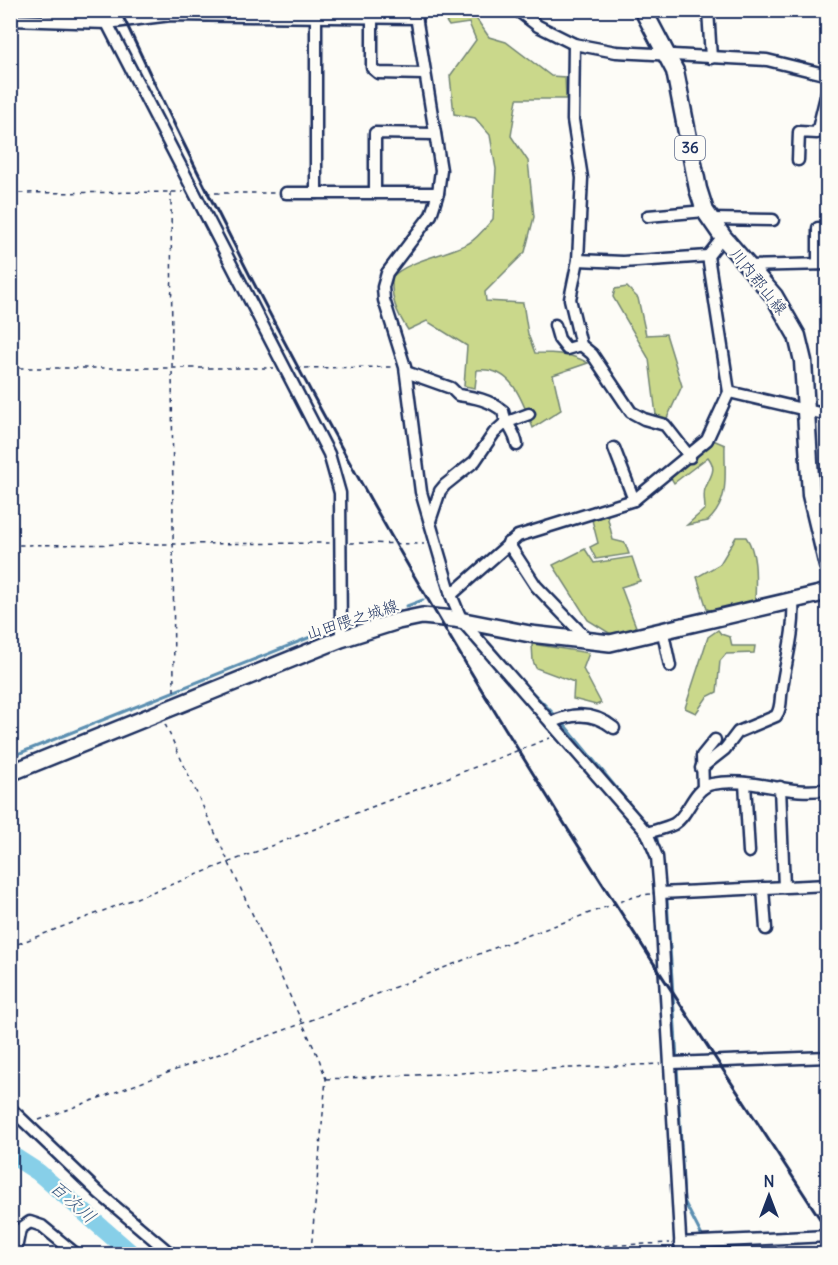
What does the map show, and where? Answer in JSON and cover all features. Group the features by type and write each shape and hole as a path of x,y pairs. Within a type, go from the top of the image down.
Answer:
{"main road":[{"name":"川内郡山線","path":"643,10 669,55 681,92 695,178 708,215 723,237 774,296 797,336 803,361 811,495 828,566"},
{"name":"山田隈之城線","path":"10,773 341,639 422,616 610,644 828,592"}],"street":[{"path":"517,10 538,26 574,44 616,52 767,60 828,75"},
{"path":"708,10 711,58"},
{"path":"10,20 107,22 151,14 203,13 372,17 415,14 441,170 438,193 431,215 387,273 383,287 384,300 405,370 421,492 451,595 462,621 557,721 561,734 647,833 657,857 664,893 675,1063 681,1254"},
{"path":"313,15 316,193"},
{"path":"372,17 372,68 378,73 424,74"},
{"path":"107,22 332,463 340,493 341,639"},
{"path":"574,44 573,120 582,178 578,260 570,299 581,345 592,354 631,412 644,419 665,425 690,457"},
{"path":"798,160 799,132 817,133 828,88"},
{"path":"375,193 375,133 435,134"},
{"path":"286,193 438,193"},
{"path":"648,216 708,215 772,220"},
{"path":"749,266 823,264 818,228"},
{"path":"451,595 518,536 634,500 690,457 707,440 729,392 708,256 723,237"},
{"path":"578,260 623,262 708,256"},
{"path":"555,325 559,339 567,349 581,345"},
{"path":"405,370 451,388 458,395 475,397 499,407 503,411 505,423 515,432 517,445"},
{"path":"729,392 828,415"},
{"path":"430,521 444,484 475,461 494,433 505,423 529,414"},
{"path":"614,448 634,500"},
{"path":"508,543 536,586 590,642"},
{"path":"701,768 725,749 738,732 777,716 780,712 782,688 791,645 793,602"},
{"path":"663,633 670,666"},
{"path":"557,721 593,715 614,728"},
{"path":"703,788 702,756 715,740"},
{"path":"647,833 675,823 703,788 711,784 745,783 828,789"},
{"path":"745,783 749,852"},
{"path":"780,787 784,887"},
{"path":"664,893 828,885"},
{"path":"763,888 766,929"},
{"path":"675,1063 828,1057"},
{"path":"10,1108 99,1193 171,1254"},
{"path":"15,1254 20,1229 30,1222 42,1226 76,1254"},
{"path":"680,1243 828,1236"}],"path":[{"path":"171,192 172,544 175,674 172,687 175,693"},
{"path":"10,193 286,193"},
{"path":"10,368 172,367 405,370"},
{"path":"10,545 341,543 438,545"},
{"path":"160,712 326,1079 311,1251 320,1254"},
{"path":"10,947 561,734"},
{"path":"28,1124 301,1024 625,899 664,893"},
{"path":"326,1079 675,1063"},
{"path":"398,1254 680,1243"}],"shaded area":[{"path":"11,10 112,10 115,16 11,15"}],"green space":[{"path":"439,11 471,11 489,37 506,42 551,76 565,77 566,99 517,99 511,136 528,161 534,217 525,252 485,292 486,301 523,303 528,334 535,353 569,355 588,363 553,375 561,410 533,428 520,397 508,379 489,370 477,370 475,388 464,386 467,346 427,321 408,330 393,299 392,277 399,271 469,243 493,219 496,169 490,135 475,118 454,114 450,76 476,40 469,23 449,26"},
{"path":"627,287 638,298 646,335 666,334 682,386 667,418 656,415 649,359 613,297 615,289"},
{"path":"713,440 725,445 723,495 715,513 708,521 687,525 705,509 704,491 713,469 711,462 708,457 674,483 671,478"},
{"path":"607,515 613,540 625,543 629,554 596,559 590,547 598,543 592,520"},
{"path":"736,537 746,537 753,553 755,607 720,614 707,609 697,577 720,564"},
{"path":"585,549 594,563 632,557 640,581 621,587 638,632 614,636 588,620 553,565"},
{"path":"718,630 721,634 730,637 732,646 755,646 754,653 726,654 720,661 717,692 707,697 696,713 685,708 708,637"},
{"path":"532,644 589,653 583,669 601,703 596,705 573,699 574,682 536,668 533,661"}],"waterway":[{"path":"407,606 423,600"},
{"path":"10,757 318,634"},
{"path":"523,683 558,718"},
{"path":"562,722 647,825"},
{"path":"657,839 667,899 677,1059"},
{"path":"677,1065 684,1201 704,1240"},
{"name":"百次川","path":"10,1154 38,1172 132,1254"},
{"path":"707,1245 712,1254"}],"railway":[{"path":"120,10 235,247 317,403 447,632 586,858 828,1231"}]}
